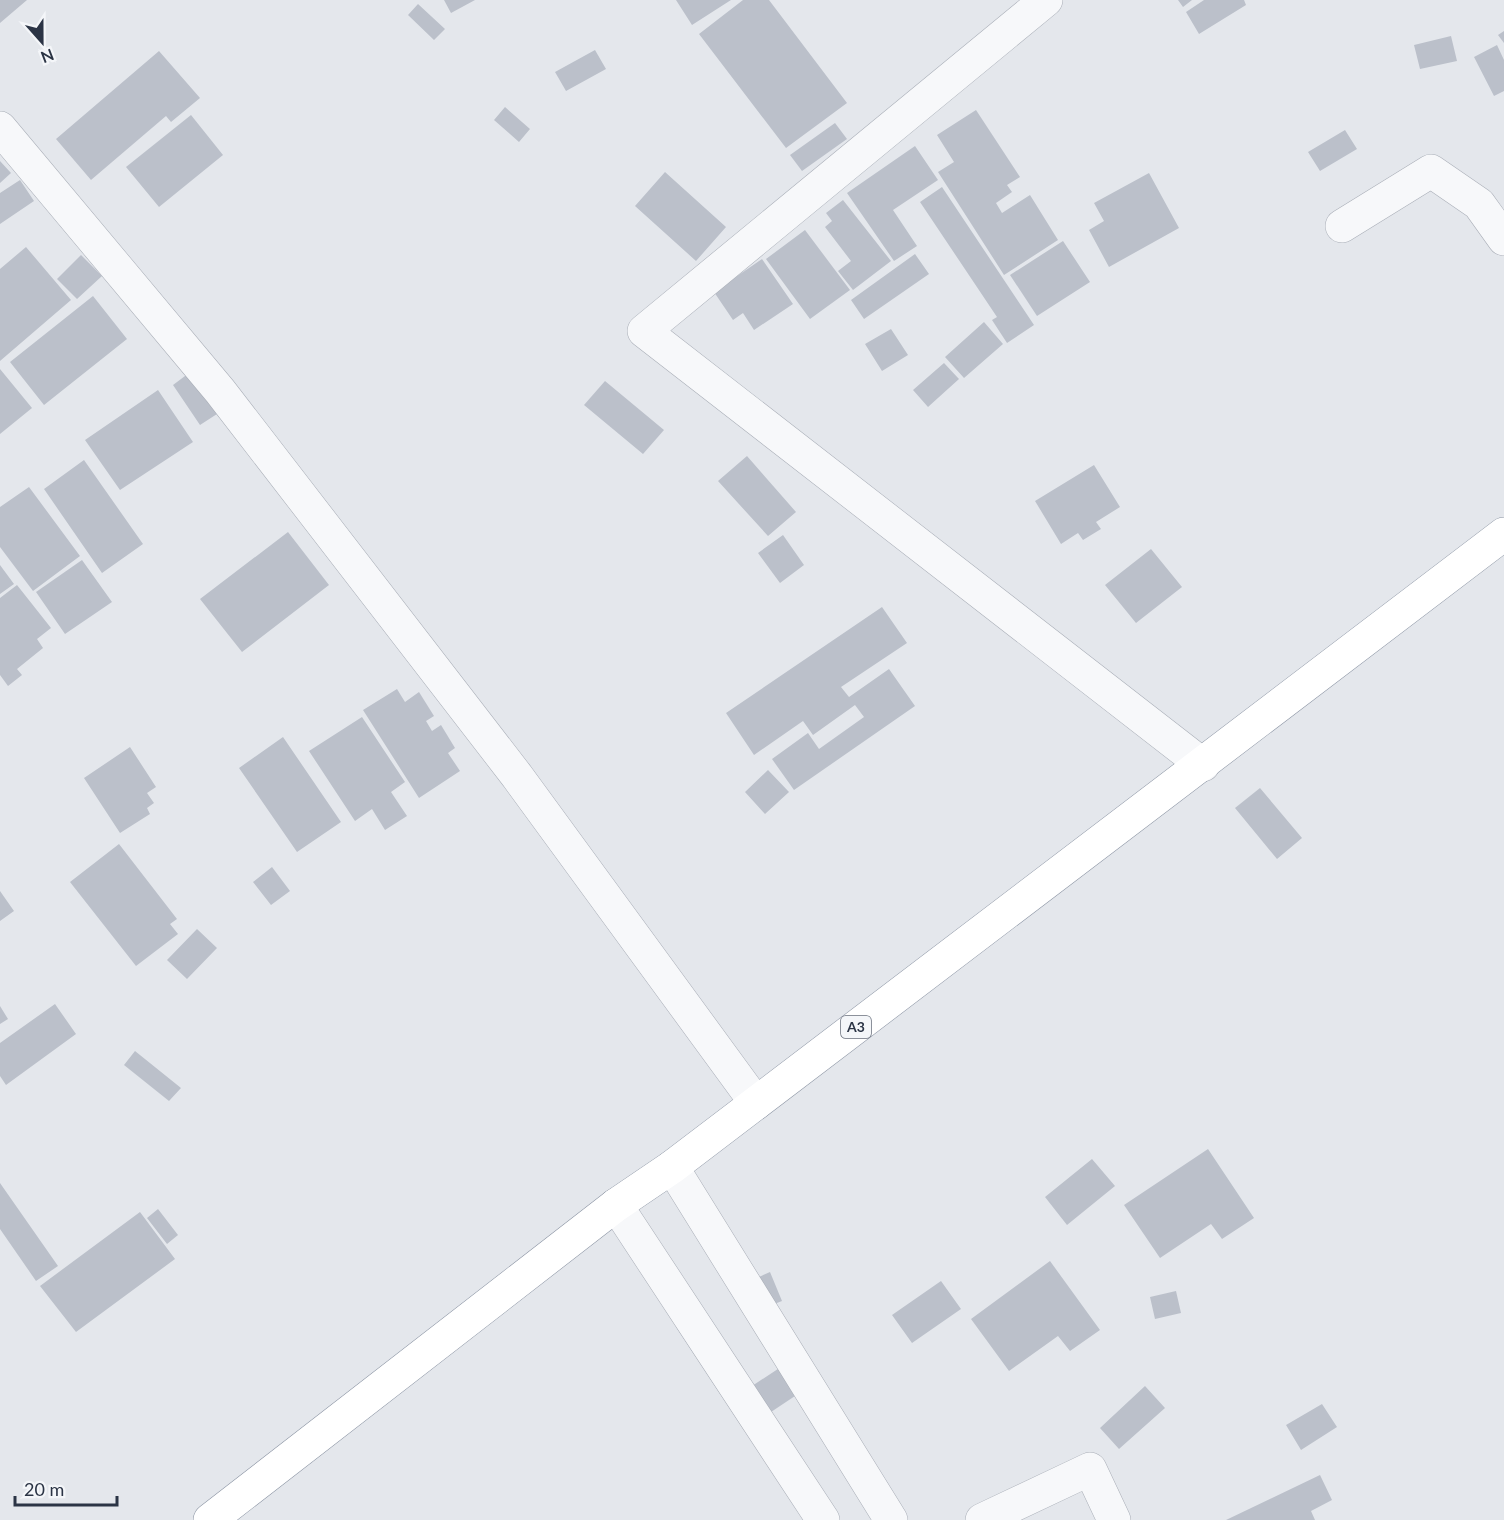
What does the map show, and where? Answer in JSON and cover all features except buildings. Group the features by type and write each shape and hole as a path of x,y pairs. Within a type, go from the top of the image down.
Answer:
{"highway":[{"name":"A3","path":"210,1520 616,1205 672,1167 1504,534"}],"street":[{"path":"1046,0 644,331 1203,765"},
{"path":"0,128 235,410 517,776 756,1103"},
{"path":"1342,226 1431,171 1479,204 1504,239"},
{"path":"672,1167 891,1520"},
{"path":"616,1205 823,1520"},
{"path":"982,1520 1090,1469 1114,1520"}]}
